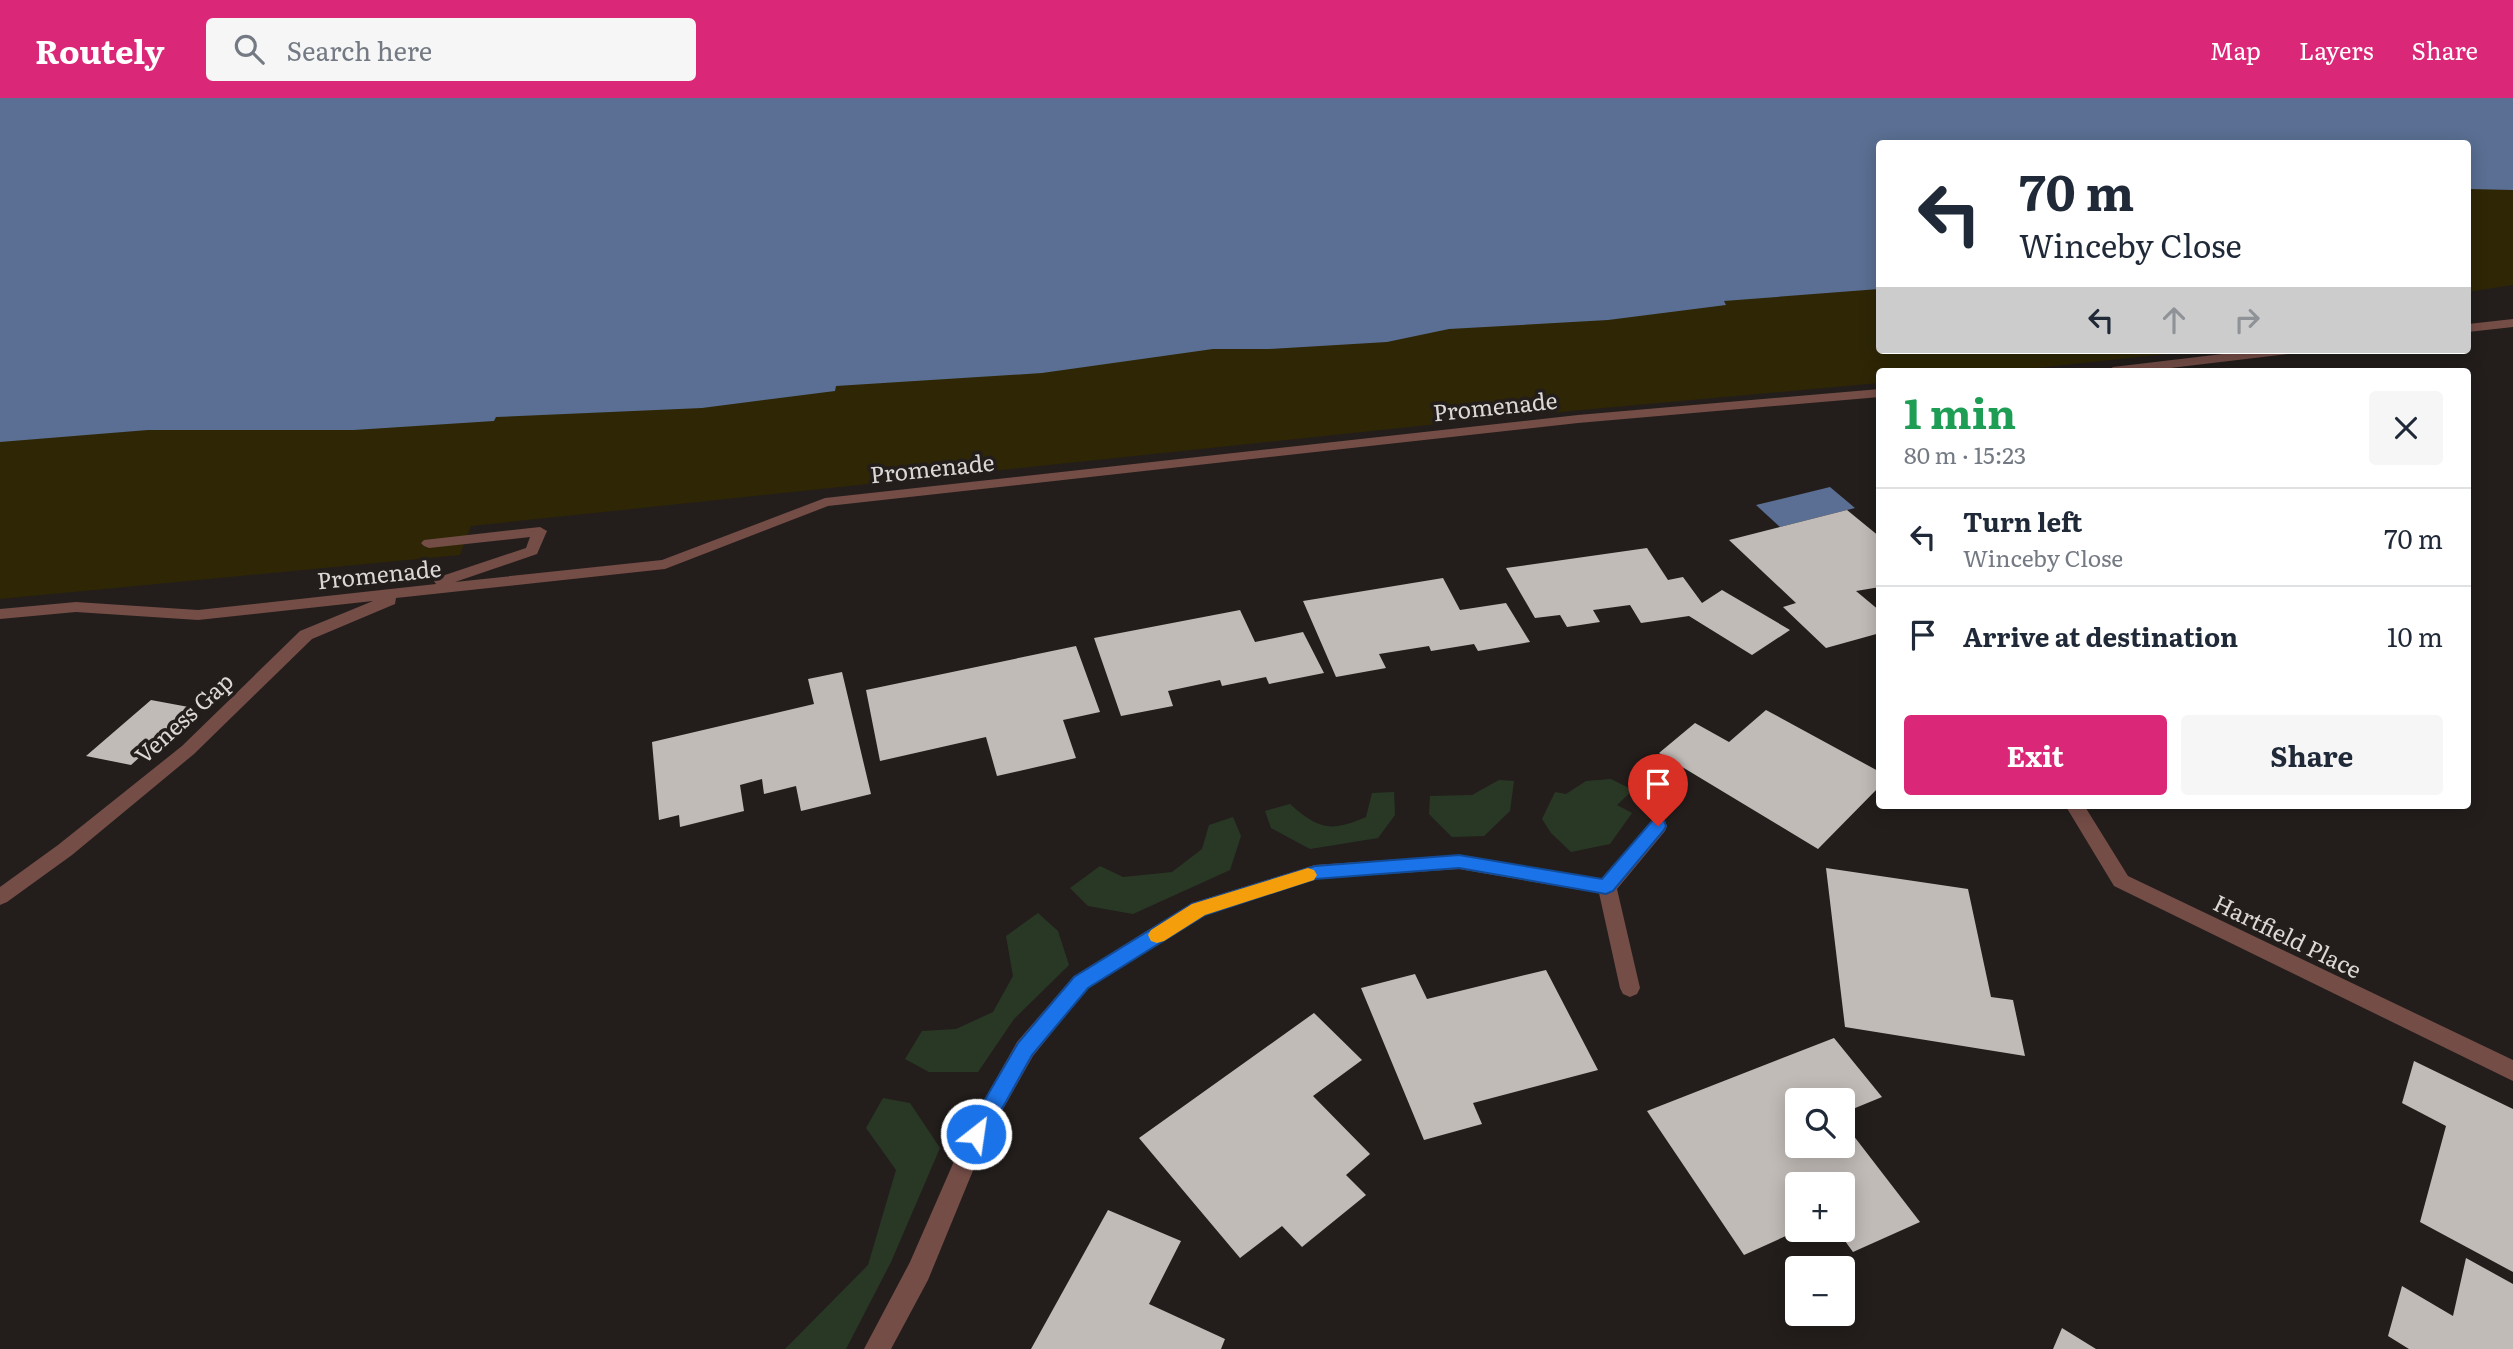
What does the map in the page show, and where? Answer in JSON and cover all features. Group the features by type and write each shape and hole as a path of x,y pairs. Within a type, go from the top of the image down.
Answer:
{"street":[{"path":"2471,328 2513,323"},
{"path":"2138,368 2255,354"},
{"name":"Promenade","path":"0,614 76,607 198,615 665,564 825,502 1578,419 1876,393"},
{"path":"409,592 532,551 540,531 429,543"},
{"name":"Veness Gap","path":"0,897 65,850 188,750 306,635 409,592"},
{"name":"Hartfield Place","path":"2076,809 2120,881 2513,1072"},
{"path":"1606,887 1658,826"},
{"path":"877,1349 919,1271 976,1134 1025,1049 1081,982 1199,909 1315,872 1459,862 1606,887"},
{"path":"1606,887 1629,988"}],"green space":[{"path":"1611,779 1633,790 1617,805 1632,813 1610,844 1571,852 1551,833 1542,819 1555,792 1566,794 1586,781"},
{"path":"1499,780 1514,781 1510,811 1484,836 1452,837 1429,814 1430,796 1472,795"},
{"path":"1394,792 1395,815 1378,838 1310,849 1271,828 1265,811 1290,804 1318,823 1326,826 1343,825 1366,817 1372,793"},
{"path":"1233,817 1241,836 1230,870 1133,914 1088,906 1070,888 1100,866 1123,877 1172,872 1202,849 1209,825"},
{"path":"1038,913 1058,931 1069,965 1014,1019 978,1072 929,1072 905,1059 922,1031 956,1029 993,1012 1013,976 1006,936"},
{"path":"883,1098 910,1103 940,1148 891,1262 846,1349 785,1349 868,1265 896,1170 866,1128"}],"sand":[{"path":"670,98 2513,98 2513,285 2471,292 2471,140 1876,140 1876,354 2166,354 2038,368 1876,368 1876,383 1495,418 471,526 460,555 0,599 0,148"}],"water":[{"path":"0,98 2513,98 2513,190 2471,189 2471,140 1876,140 1876,289 1724,301 1726,305 1608,320 1449,329 1387,342 1269,349 1213,349 1042,373 836,386 835,391 702,408 496,417 494,421 354,430 148,430 0,442"},
{"path":"1830,487 1855,508 1780,527 1756,505"}],"building":[{"path":"1847,510 1876,534 1876,588 1856,591 1876,608 1876,634 1826,648 1783,607 1796,603 1729,540"},
{"path":"1647,548 1668,580 1683,577 1702,603 1722,590 1790,630 1752,655 1689,616 1641,623 1630,605 1593,610 1600,622 1567,627 1560,615 1535,618 1506,568"},
{"path":"1443,578 1460,610 1506,603 1530,642 1478,651 1474,644 1431,651 1429,646 1379,654 1386,668 1336,677 1303,601"},
{"path":"1240,610 1255,642 1303,632 1324,673 1269,684 1266,677 1222,686 1220,680 1168,691 1173,706 1121,716 1094,638"},
{"path":"1076,646 1100,712 1063,720 1076,758 997,776 986,737 880,761 866,690"},
{"path":"842,672 871,794 801,811 796,786 764,794 762,779 740,785 744,811 680,827 679,815 659,820 652,742 814,704 808,679"},
{"path":"151,700 194,708 131,765 86,756"},
{"path":"1766,710 1876,770 1876,790 1818,849 1659,753 1695,723 1729,742"},
{"path":"1826,868 1968,889 1991,997 2013,1000 2025,1056 1845,1027"},
{"path":"1546,970 1598,1070 1473,1103 1482,1124 1424,1140 1361,988 1415,974 1427,999"},
{"path":"1314,1013 1362,1060 1313,1096 1370,1154 1346,1175 1366,1195 1302,1247 1282,1226 1240,1258 1139,1138"},
{"path":"1834,1038 1882,1097 1855,1108 1855,1088 1785,1088 1785,1158 1855,1158 1855,1138 1920,1222 1853,1252 1846,1242 1855,1242 1855,1172 1785,1172 1785,1236 1744,1255 1647,1111"},
{"path":"2414,1061 2513,1109 2513,1272 2420,1222 2446,1126 2402,1103"},
{"path":"1108,1210 1181,1241 1149,1304 1225,1339 1221,1349 1031,1349"},
{"path":"2466,1258 2513,1284 2513,1349 2409,1349 2388,1336 2402,1286 2453,1316"},
{"path":"2062,1328 2096,1349 2053,1349"}],"slow traffic":[{"path":"1157,935 1199,909 1308,875"}],"route":[{"path":"976,1134 1025,1049 1081,982 1199,909 1315,872 1459,862 1606,887 1658,826"}]}
